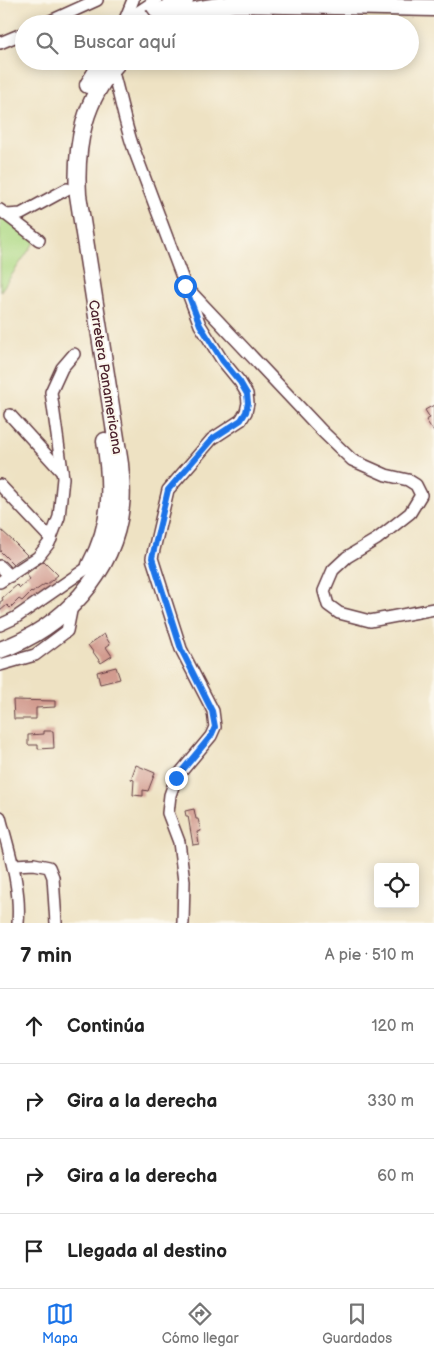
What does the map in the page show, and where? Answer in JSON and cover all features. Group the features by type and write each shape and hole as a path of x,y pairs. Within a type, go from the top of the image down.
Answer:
{"highway":[{"path":"151,15 185,0"},
{"path":"428,0 434,0"},
{"path":"181,15 208,7 236,4 434,8"},
{"name":"Carretera Panamericana","path":"0,640 13,636 47,615 64,601 83,580 95,557 109,514 110,484 108,460 67,188 67,165 71,136 87,88 108,70"},
{"name":"Carretera Panamericana","path":"0,650 38,632 55,621 72,606 96,575 107,555 115,532 121,505 120,464 78,195 76,168 83,126 94,96 110,70"}],"street":[{"path":"64,15 97,0"},
{"path":"127,15 133,0"},
{"path":"134,15 156,0"},
{"path":"0,42 15,36"},
{"path":"114,70 133,146 200,325 222,360 240,382 247,394 248,403 246,412 241,420 212,439 168,490 152,558 181,649 212,711 215,727 211,736 176,778 170,795 168,813 178,842 184,880 183,923"},
{"path":"4,213 12,216 21,214 67,188"},
{"path":"4,213 39,240"},
{"path":"185,286 322,431 352,460 386,475 408,480 416,485 421,495 410,514 377,539 347,557 333,570 324,591 328,604 339,613 370,620 434,609"},
{"path":"0,566 5,579 38,558 51,539 59,517 63,478 50,392 62,368 74,354"},
{"path":"10,415 62,472"},
{"path":"0,485 51,539"},
{"path":"2,620 36,604 90,566"},
{"path":"0,665 35,655 67,631 72,606"},
{"path":"0,817 14,865 18,898 18,923"},
{"path":"14,865 34,864 49,867 53,877 56,923"}],"green space":[{"path":"0,213 36,240 0,292"}],"building":[{"path":"434,405 434,432 426,420 430,418 425,410"},
{"path":"0,529 27,555 13,564 0,551"},
{"path":"44,561 58,575 46,585 31,592 22,601 19,599 10,608 7,605 0,611 2,598 17,585 20,588 30,579 26,574"},
{"path":"104,634 110,644 106,647 112,656 101,663 88,645"},
{"path":"116,667 120,679 100,684 97,672"},
{"path":"13,700 55,701 55,707 36,708 36,719 14,719"},
{"path":"44,731 53,731 54,748 38,749 38,745 28,745 28,735 44,734"},
{"path":"136,765 155,773 148,791 143,790 143,796 133,795 134,780 131,779"},
{"path":"194,809 201,831 197,832 199,844 193,845 188,816 186,816 185,811"}],"route":[{"path":"176,778 211,736 215,727 212,711 181,649 152,558 168,490 212,439 241,420 246,412 248,403 247,394 240,382 222,360 200,325 185,286"}]}
